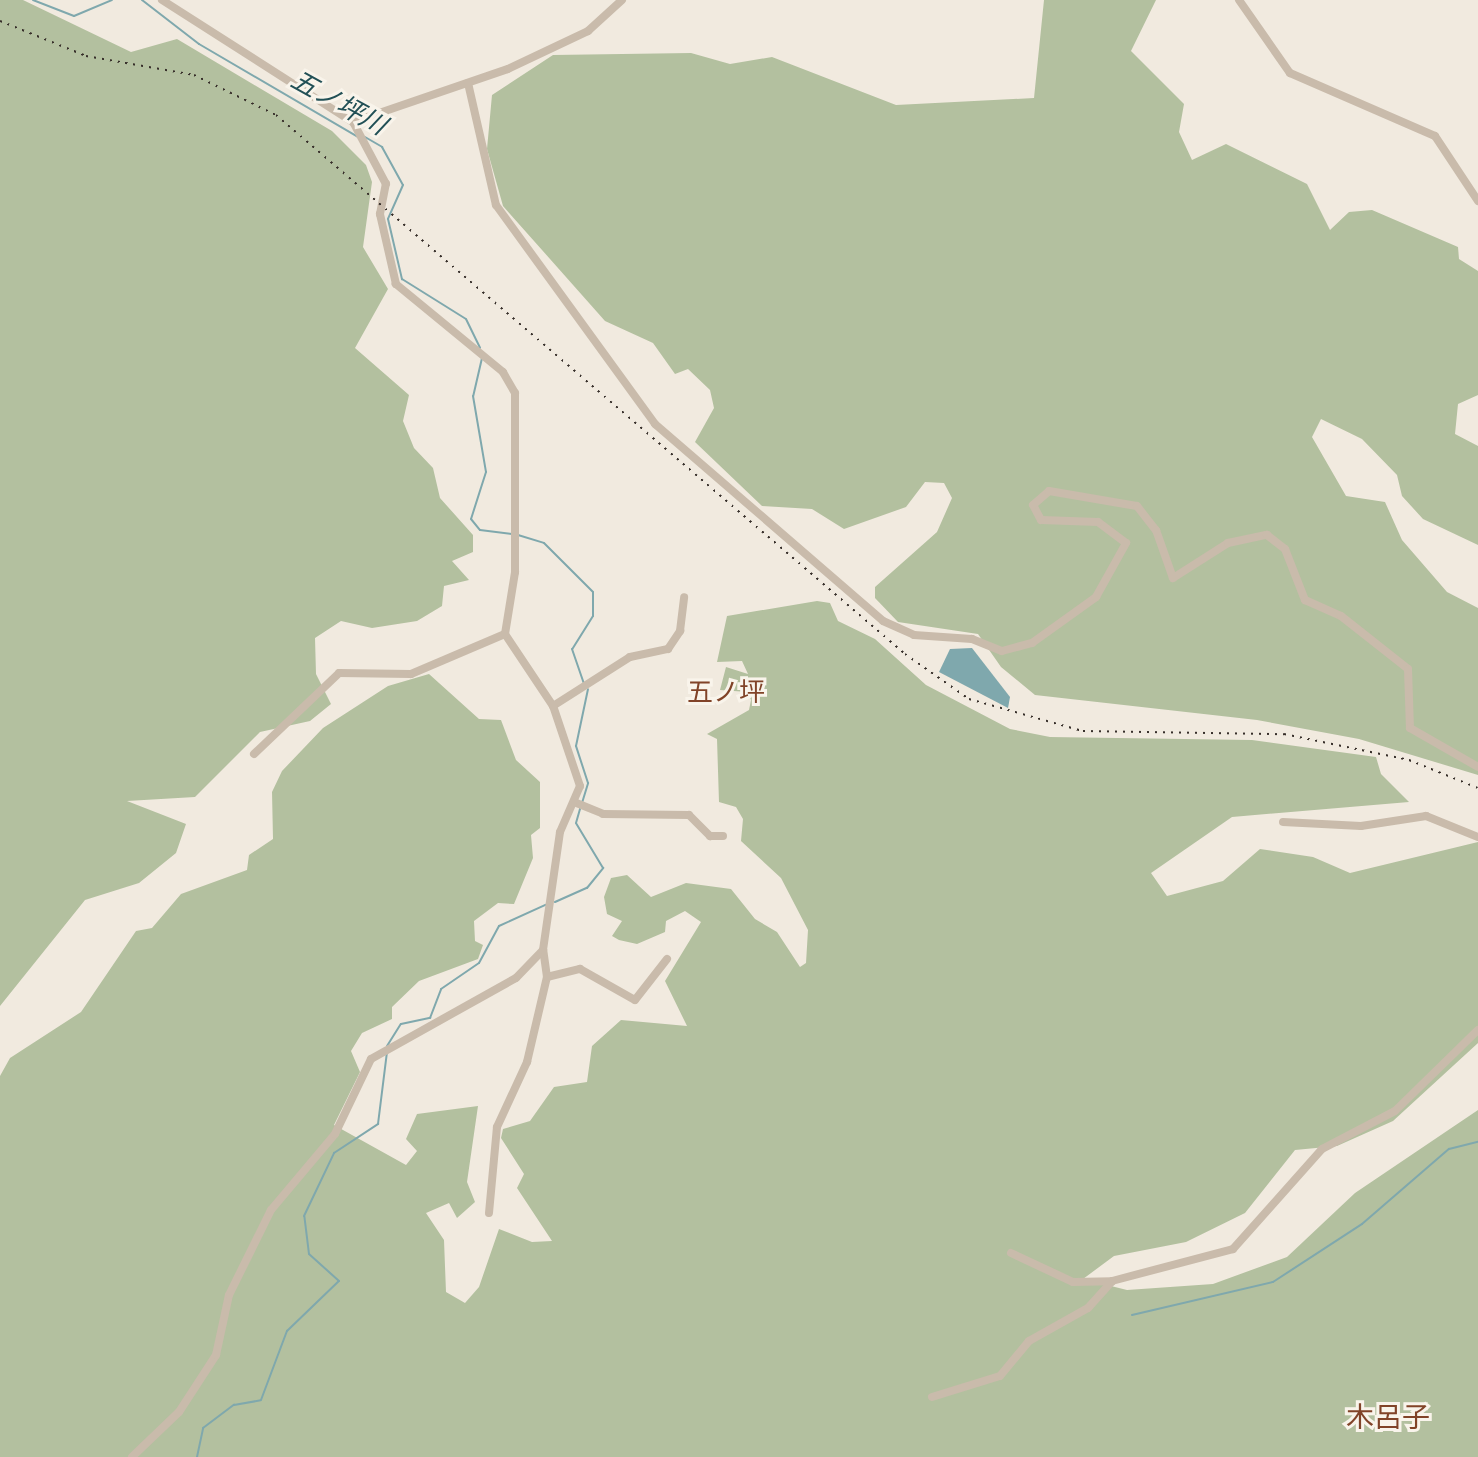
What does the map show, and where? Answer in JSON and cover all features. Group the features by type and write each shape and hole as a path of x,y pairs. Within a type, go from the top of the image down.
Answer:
{"street":[{"path":"162,0 354,126 386,184 380,214 396,284 503,372 515,393 515,572 505,634 553,706 580,779 574,802 560,832 543,950 547,977 527,1062 497,1127 489,1213"},
{"path":"354,126 468,83 588,31 622,0"},
{"path":"1239,0 1290,73 1415,123 1450,153 1474,184 1478,201"},
{"path":"468,83 496,205 655,424 883,621 914,635 961,639 1002,651 1032,643 1096,597 1125,555 1124,539 1098,522 1041,520 1033,505 1042,493 1137,506 1156,530 1173,578 1242,537 1267,535 1285,549 1305,600 1341,616 1408,669 1410,728 1478,767"},
{"path":"553,706 630,657 668,649 680,631 684,597"},
{"path":"254,754 339,673 411,674 505,634"},
{"path":"574,802 603,814 689,815 710,836 723,836"},
{"path":"1283,822 1361,826 1426,816 1478,837"},
{"path":"132,1457 179,1412 216,1355 229,1295 271,1210 335,1134 371,1059 516,978 543,950"},
{"path":"547,977 580,969 635,1000 667,959"},
{"path":"1011,1253 1073,1282 1112,1281 1249,1239 1278,1192 1322,1149 1395,1111 1478,1030"},
{"path":"932,1397 1000,1376 1029,1341 1088,1308 1112,1281"}],"green space":[{"path":"0,0 23,0 131,52 177,39 332,131 366,165 372,182 363,247 388,289 355,348 409,395 403,421 414,448 433,468 440,498 473,535 473,552 452,561 469,580 444,586 442,606 417,621 372,628 341,621 315,638 316,674 331,704 310,721 260,732 195,797 127,801 186,824 176,853 139,883 85,900 0,1006"},
{"path":"1044,0 1156,0 1131,51 1184,104 1179,132 1192,160 1226,144 1307,184 1330,230 1349,212 1372,210 1458,247 1459,259 1478,271 1478,395 1458,404 1455,434 1478,446 1478,545 1423,519 1402,496 1397,475 1362,439 1321,419 1312,437 1346,496 1385,502 1402,540 1447,592 1478,608 1478,775 1359,739 1257,720 1035,695 1001,667 978,634 898,622 875,598 875,587 937,532 952,498 944,483 925,482 906,507 844,529 812,509 762,506 695,442 714,408 710,390 688,369 675,374 653,343 605,321 503,206 487,149 492,95 553,55 691,53 730,64 772,57 896,105 1034,98"},
{"path":"817,601 830,603 838,621 875,639 926,685 1010,729 1050,737 1252,740 1376,757 1381,774 1409,802 1232,817 1151,873 1167,896 1223,881 1260,849 1313,857 1350,873 1478,842 1478,1043 1393,1121 1337,1146 1295,1150 1245,1213 1186,1242 1114,1256 1083,1279 1127,1290 1213,1284 1287,1257 1355,1193 1478,1110 1478,1457 0,1457 0,1076 10,1058 81,1012 136,931 152,928 181,894 247,870 249,855 273,839 272,792 282,771 323,728 388,686 429,674 479,719 501,720 516,760 540,782 540,828 531,835 533,858 514,904 498,903 474,921 475,941 483,945 478,959 419,981 392,1007 392,1019 362,1033 351,1051 360,1072 334,1125 406,1165 417,1151 406,1139 417,1114 478,1106 467,1182 475,1202 457,1218 449,1203 426,1213 444,1240 446,1292 465,1303 479,1287 499,1229 532,1242 552,1241 517,1188 524,1174 501,1138 503,1129 530,1121 554,1087 587,1082 592,1046 621,1020 687,1026 665,981 701,922 685,911 666,921 665,932 637,944 619,940 612,936 622,921 607,914 604,897 611,878 627,875 651,897 686,883 731,889 755,919 777,932 800,967 806,963 808,930 781,878 741,841 743,819 736,807 719,802 717,739 707,734 749,710 751,700 748,692 720,690 726,667 748,674 742,661 717,662 727,616"}],"water":[{"path":"972,648 1010,697 1008,708 939,672 950,649"}],"waterway":[{"name":"五ノ坪川","path":"33,0 74,16 112,0"},
{"name":"五ノ坪川","path":"142,0 199,44 358,137"},
{"name":"五ノ坪川","path":"365,137 382,147 403,185 388,219 402,279 466,319 480,348"},
{"name":"五ノ坪川","path":"482,358 473,396 486,472 471,519 480,530 512,534"},
{"name":"五ノ坪川","path":"518,535 544,543 593,592 593,616 572,649 584,683"},
{"name":"五ノ坪川","path":"582,803 588,783 576,746 588,689"},
{"name":"五ノ坪川","path":"555,902 587,888 603,868 576,823 580,809"},
{"name":"五ノ坪川","path":"387,1046 401,1024 430,1018 441,989 479,963 499,926 545,905"},
{"name":"五ノ坪川","path":"197,1457 203,1428 234,1405 261,1400 287,1331 339,1281 309,1254 304,1216 334,1153 378,1124 387,1052"},
{"path":"1132,1315 1273,1282 1362,1224 1449,1149 1478,1142"}],"railway":[{"path":"0,21 86,56 194,75 276,115 905,654 969,699 1083,731 1284,734 1409,760 1478,788"}],"district":[{"name":"五ノ坪","path":"726,694"},
{"name":"木呂子","path":"1388,1419"}]}
